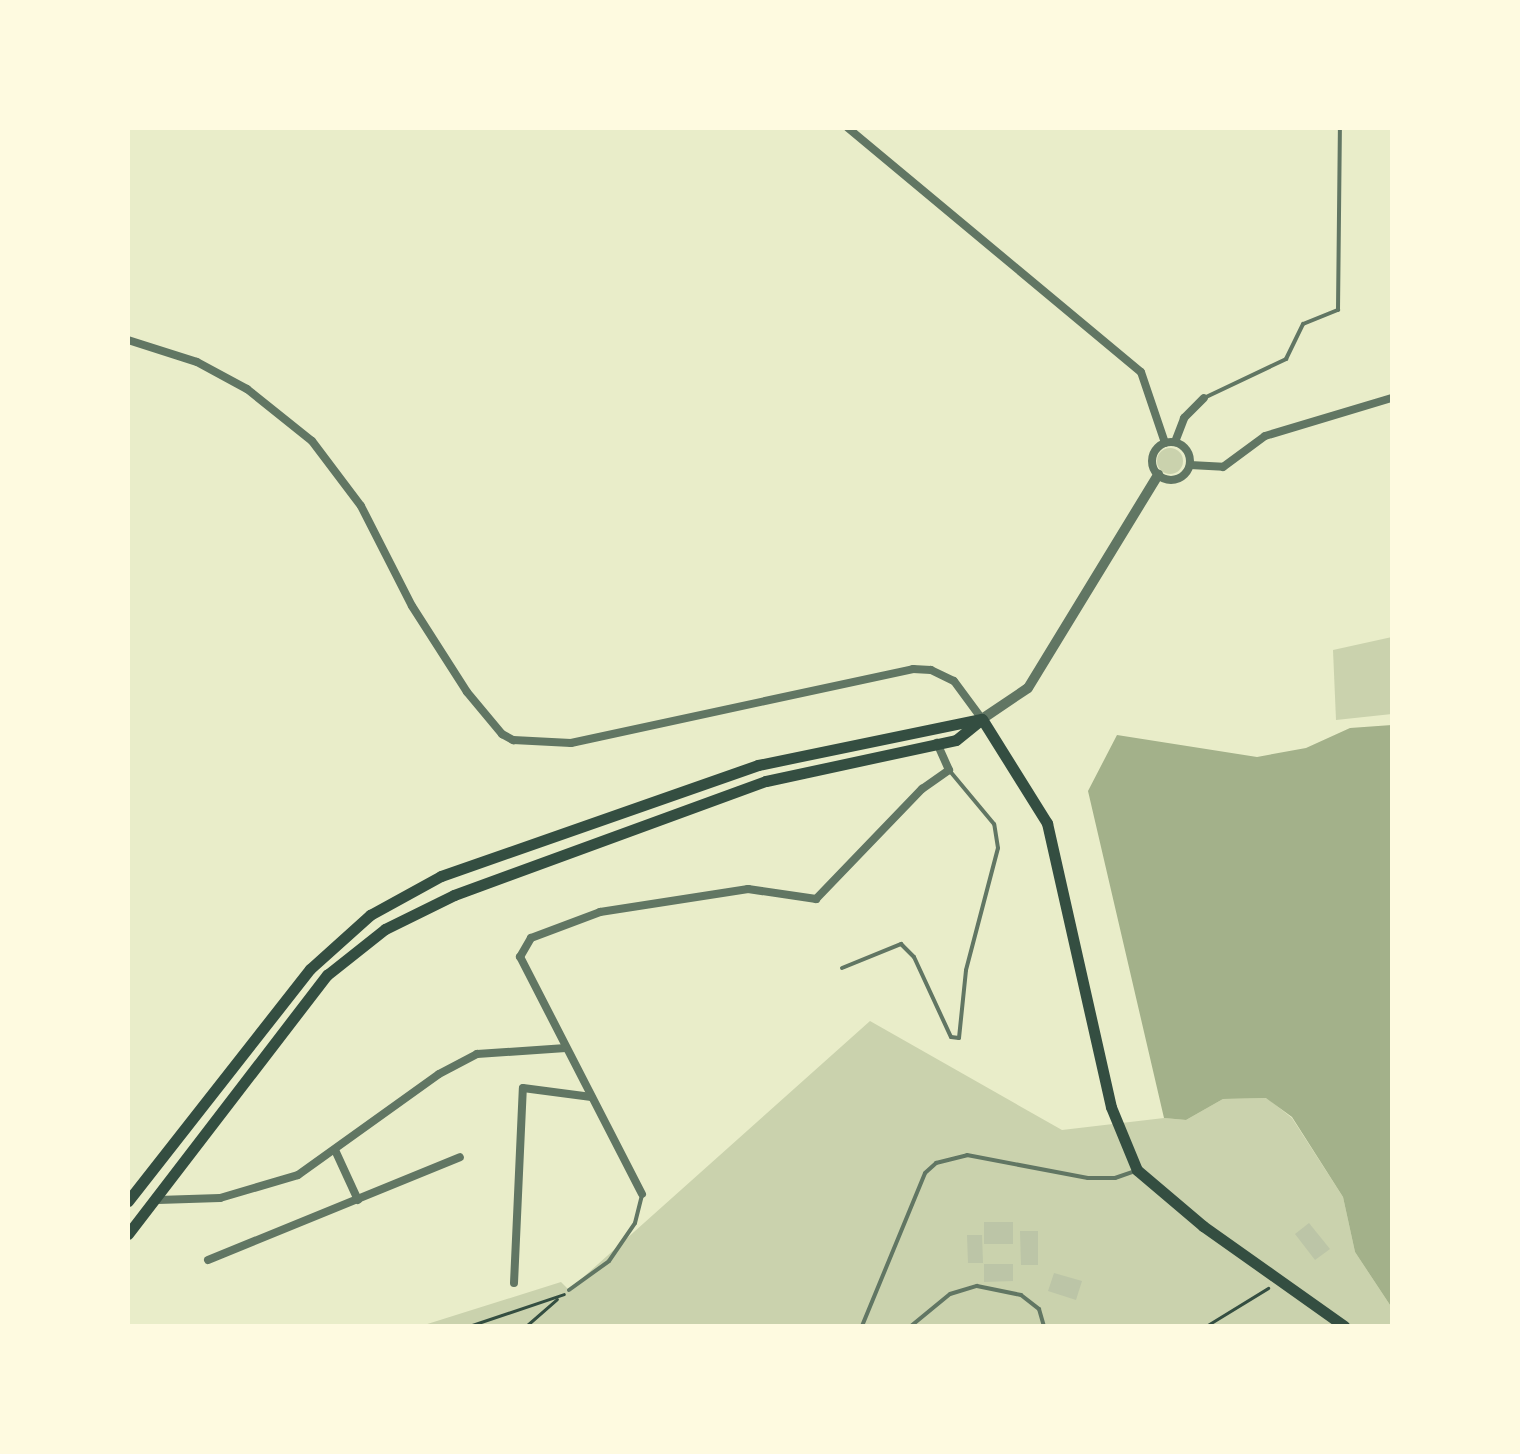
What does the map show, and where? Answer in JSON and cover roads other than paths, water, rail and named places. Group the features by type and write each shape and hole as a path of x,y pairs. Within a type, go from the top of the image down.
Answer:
{"main road":[{"path":"128,1234 158,1200 327,975 385,929 454,895 766,781 956,740 982,719"},
{"path":"982,719 1047,823 1111,1107 1137,1170 1203,1226 1344,1326"},
{"path":"128,1201 310,969 370,915 441,876 758,765 982,719"}],"street":[{"path":"848,128 1141,372 1170,442 1186,449 1190,465"},
{"path":"128,340 197,362 234,382 270,404 312,441 361,506 412,606 467,692 502,734 513,740 571,743 913,669 931,670 954,681 982,719 1028,688 1158,475"},
{"path":"1204,398 1184,418 1170,442 1151,460 1158,475 1174,480 1190,465 1223,467 1265,436 1392,398"},
{"path":"642,1194 520,957 531,938 600,912 748,889 816,899 922,789 949,770 937,743"},
{"path":"158,1200 220,1198 298,1175 439,1074 477,1054 566,1048"},
{"path":"514,1283 523,1088 591,1097"},
{"path":"335,1150 358,1200"},
{"path":"208,1260 460,1157"}],"lane":[{"path":"1204,398 1286,359 1303,324 1338,310 1340,128"},
{"path":"842,968 901,944 914,957 951,1037 959,1038 966,970 998,848 994,824 949,770"},
{"path":"862,1326 925,1173 936,1163 950,1156 982,1156 1040,1172 1088,1178 1115,1178 1137,1170"},
{"path":"569,1290 609,1261 635,1223 642,1194"},
{"path":"911,1326 950,1294 977,1286 1021,1295 1039,1309 1044,1326"}]}
